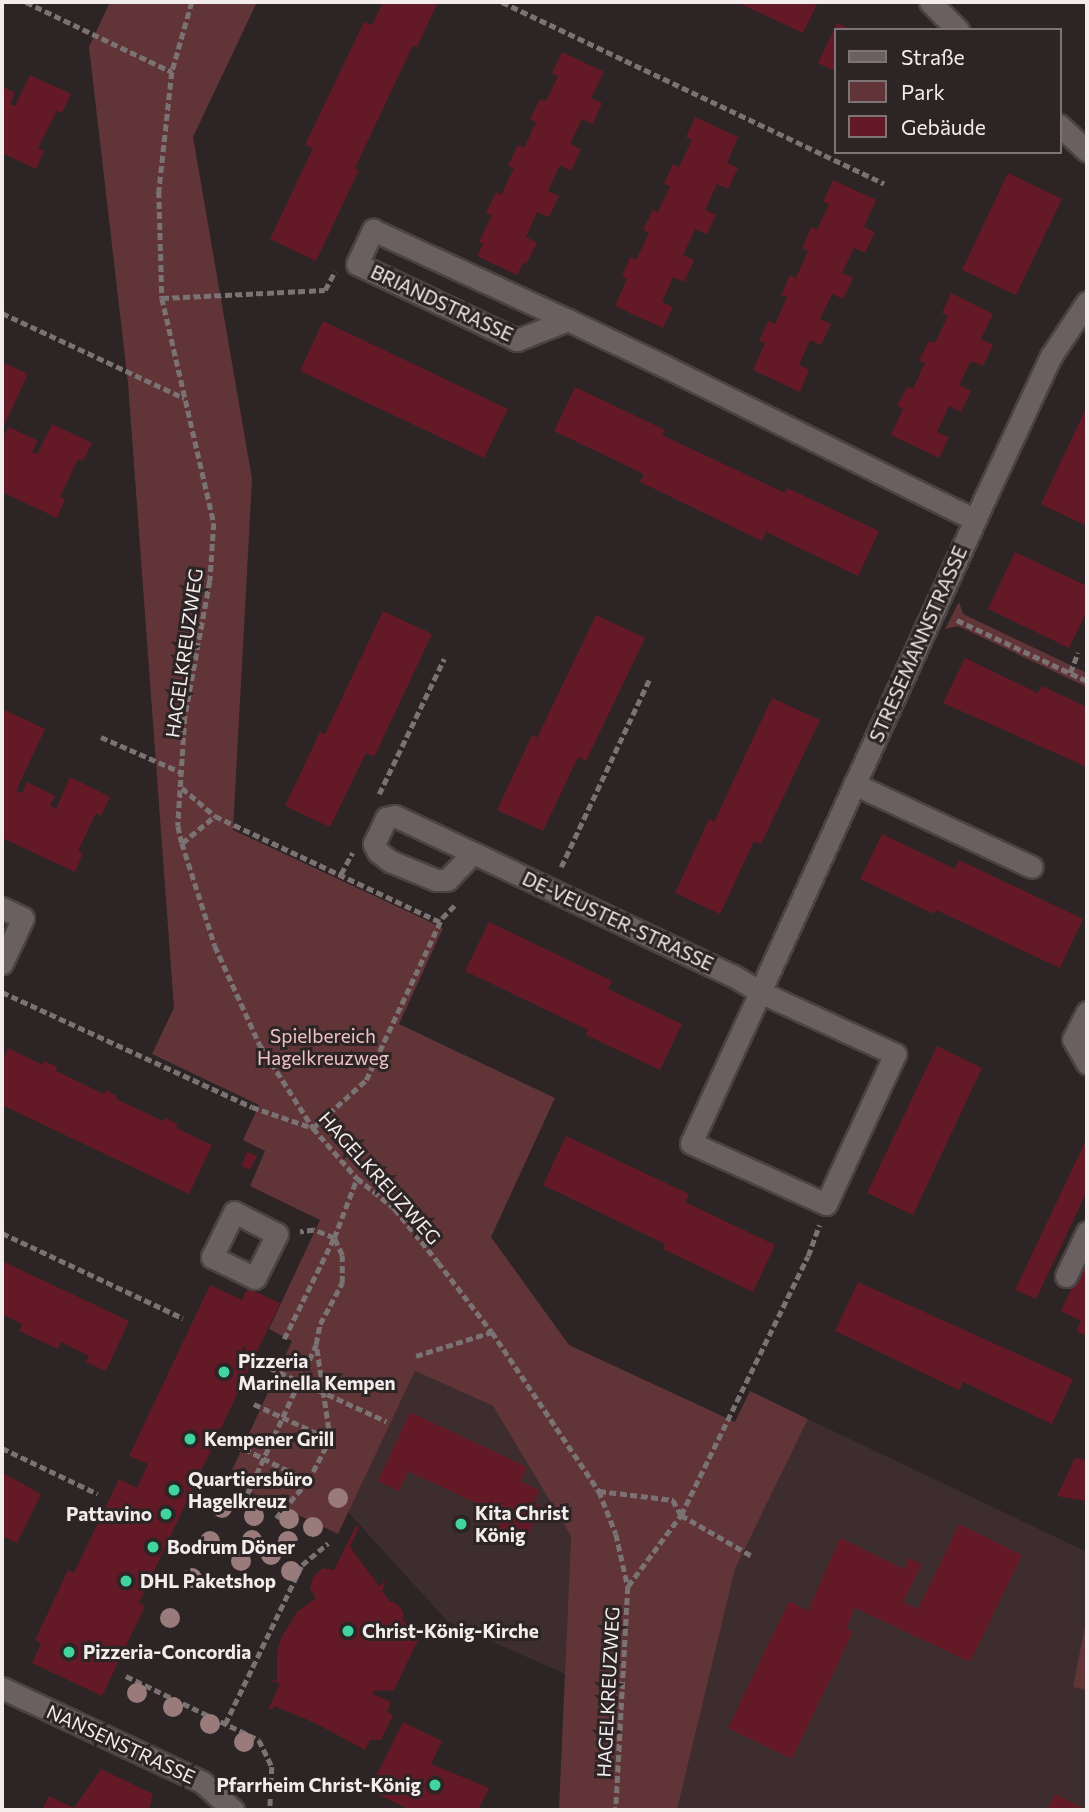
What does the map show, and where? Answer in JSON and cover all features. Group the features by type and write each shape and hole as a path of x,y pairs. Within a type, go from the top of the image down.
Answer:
{"street":[{"path":"930,2 956,28"},
{"path":"1061,127 1087,151"},
{"name":"BRIANDSTRASSE","path":"568,320 517,340 357,264 373,230 568,320 975,520"},
{"name":"STRESEMANNSTRASSE","path":"826,1204 691,1143 1051,356 1087,302"},
{"path":"854,784 1032,867"},
{"name":"DE-VEUSTER-STRASSE","path":"473,853 732,975 760,992"},
{"path":"2,908 23,918 2,963"},
{"path":"760,992 895,1054 826,1204"},
{"path":"1087,1012 1073,1039 1087,1063"},
{"path":"1066,1276 1087,1232"},
{"name":"NANSENSTRASSE","path":"2,1688 202,1782 233,1810"}],"path":[{"path":"26,2 172,72"},
{"name":"HAGELKREUZWEG","path":"192,2 172,72 159,191 162,298 214,523 210,581 185,717 178,826 182,844 215,946 260,1045 313,1128 357,1178 395,1209 492,1332 599,1491 616,1534 628,1587 616,1810"},
{"path":"502,2 884,183"},
{"path":"162,298 325,290 336,269 357,264"},
{"path":"2,313 185,398"},
{"path":"934,609 1087,681"},
{"path":"1070,673 1079,652"},
{"path":"376,802 444,659"},
{"path":"551,890 650,678"},
{"path":"101,737 183,772"},
{"path":"181,788 215,816 440,922"},
{"path":"182,844 215,816"},
{"path":"341,874 353,850"},
{"path":"2,992 252,1107 313,1128 366,1080 440,922 460,899"},
{"path":"284,1339 334,1238 357,1178"},
{"path":"628,1587 681,1515 802,1268 826,1204"},
{"path":"243,1503 301,1382 316,1344 320,1324 342,1283 342,1255 334,1238 314,1230 277,1234"},
{"path":"2,1233 183,1318"},
{"path":"416,1356 492,1332"},
{"path":"276,1518 308,1481 330,1439 316,1344"},
{"path":"270,1368 386,1420"},
{"path":"254,1404 330,1439"},
{"path":"235,1444 308,1481"},
{"path":"2,1448 98,1494"},
{"path":"599,1491 673,1500 681,1515 752,1556"},
{"path":"225,1724 302,1565 328,1542"},
{"path":"126,1676 259,1740 272,1766 270,1810"}],"shaded area":[{"name":"Kita Christ König","path":"415,1371 493,1406 571,1536 565,1674 448,1622 348,1512"},
{"path":"808,1419 1087,1552 1087,1810 677,1810 735,1569"}],"green space":[{"name":"Spielbereich Hagelkreuzweg","path":"110,2 257,2 193,137 252,479 233,830 443,928 399,1024 555,1098 491,1237 569,1345 735,1422 750,1391 808,1419 735,1569 677,1810 559,1810 571,1536 493,1406 415,1371 338,1534 227,1481 292,1341 269,1329 320,1220 250,1186 265,1151 243,1140 259,1105 152,1054 174,1008 128,383 89,47"},
{"path":"959,602 963,614 1087,673 1087,687 958,626 945,629"},
{"path":"1087,1621 1087,1690 1073,1687"}],"building":[{"path":"383,2 438,2 417,47 413,45 355,168 359,170 316,261 270,239 313,148 305,145 364,22 372,25"},
{"path":"736,2 818,2 803,33"},
{"path":"837,23 847,28 835,28"},
{"path":"834,29 834,71 818,63"},
{"path":"562,52 604,72 591,98 602,103 593,124 582,119 570,144 581,149 571,171 560,165 548,191 559,196 549,217 537,212 526,237 537,243 517,275 477,256 483,244 479,242 492,215 486,213 496,192 501,195 514,168 508,166 518,145 524,148 536,122 530,119 540,99 546,101 558,76 552,73"},
{"path":"30,75 71,94 62,113 57,110 38,148 44,151 36,169 2,153 2,86 15,93 10,104 15,106"},
{"path":"695,117 738,137 727,163 738,168 728,189 717,184 705,210 716,215 707,234 695,229 683,255 694,260 684,282 673,277 662,302 673,307 663,328 615,306 627,279 622,276 630,257 636,260 649,233 643,230 653,210 658,212 670,186 664,184 673,164 679,167 692,140 686,137"},
{"path":"1008,173 1062,199 1016,295 962,270"},
{"path":"833,180 876,200 864,227 875,232 865,253 854,248 842,273 853,278 843,299 832,294 820,319 831,324 821,345 810,340 799,365 809,370 800,392 753,370 765,343 759,341 768,321 775,324 787,297 781,295 790,275 796,278 808,251 802,248 811,227 817,230 829,204 823,202"},
{"path":"951,293 993,314 981,339 993,345 983,366 971,361 959,385 971,391 961,412 949,406 937,432 949,437 939,458 891,435 903,409 897,406 907,387 913,389 925,363 919,360 929,341 935,343 948,316 942,313"},
{"path":"323,321 508,409 484,458 300,371"},
{"path":"2,362 28,374 2,430"},
{"path":"575,387 665,430 662,435 785,493 787,488 879,531 858,576 766,532 762,541 640,482 644,474 554,431"},
{"path":"1087,406 1087,526 1041,504"},
{"path":"52,424 92,443 83,461 78,459 60,497 65,499 57,518 2,492 2,438 9,427 38,441 32,452 37,454"},
{"path":"1015,552 1087,586 1087,611 1069,648 988,609"},
{"path":"383,611 432,634 374,757 366,753 330,827 285,806 320,732 325,734"},
{"path":"596,615 645,638 586,761 578,757 543,831 497,810 532,735 537,738"},
{"path":"965,658 1038,693 1042,686 1087,707 1087,767 943,703"},
{"path":"772,698 820,720 761,844 754,841 720,914 675,893 709,819 714,822"},
{"path":"5,710 45,729 16,791 22,793 27,782 55,796 50,806 56,809 70,777 110,797 101,816 96,813 78,851 83,853 75,872 2,838 2,718"},
{"path":"882,834 955,869 959,860 1083,919 1060,968 936,910 934,914 860,879"},
{"path":"489,922 612,981 608,989 682,1024 660,1070 586,1035 588,1030 465,971"},
{"path":"937,1046 982,1068 913,1215 867,1193"},
{"path":"8,1048 43,1065 44,1061 57,1067 56,1071 104,1094 106,1090 117,1096 116,1099 163,1121 165,1118 178,1124 176,1128 212,1145 189,1194 2,1105 2,1060"},
{"path":"566,1136 689,1194 685,1202 775,1245 753,1292 663,1249 665,1244 543,1185"},
{"path":"1087,1138 1087,1191 1036,1299 1015,1290"},
{"path":"247,1152 257,1156 250,1170 241,1166"},
{"path":"1087,1255 1087,1336 1076,1331 1081,1321 1061,1311"},
{"path":"2,1261 129,1321 106,1371 86,1362 89,1356 61,1342 58,1349 19,1331 22,1324 2,1314"},
{"path":"858,1282 1073,1379 1052,1424 963,1382 959,1390 835,1331"},
{"path":"210,1285 242,1300 248,1288 280,1303 139,1603 145,1606 102,1696 32,1663 41,1643 35,1640 68,1570 74,1573 119,1479 137,1488 148,1464 129,1456"},
{"path":"410,1412 527,1467 520,1481 540,1490 534,1502 541,1506 523,1545 496,1532 503,1516 408,1471 399,1491 378,1481"},
{"path":"1075,1458 1087,1460 1086,1501 1057,1496"},
{"path":"5,1474 41,1494 17,1543 2,1536 2,1475"},
{"path":"959,1524 1022,1555 970,1662 855,1608 846,1628 853,1632 792,1759 728,1728 789,1601 808,1611 840,1538 904,1569 909,1558 922,1564 903,1602 918,1609"},
{"name":"Christ-König-Kirche","path":"356,1526 359,1527 350,1547 379,1586 386,1581 382,1591 391,1603 393,1601 401,1608 404,1616 402,1618 418,1640 394,1690 374,1691 373,1694 391,1702 387,1712 393,1715 381,1740 370,1740 365,1750 315,1723 274,1706 272,1710 269,1708 280,1684 270,1680 277,1681 277,1653 281,1638 297,1612 316,1598 310,1588 313,1577 323,1568 334,1570"},
{"path":"403,1722 442,1741 431,1764 489,1788 478,1810 405,1810 406,1808 369,1790"},
{"path":"101,1769 153,1794 149,1810 42,1810 49,1796 74,1808"},
{"path":"1055,1794 1087,1810 1047,1810"}],"place":[{"name":"Pizzeria Marinella Kempen","path":"224,1372"},
{"name":"Kempener Grill","path":"190,1439"},
{"name":"Quartiersbüro Hagelkreuz","path":"174,1490"},
{"name":"Pattavino","path":"166,1514"},
{"name":"Kita Christ König","path":"461,1524"},
{"name":"Bodrum Döner","path":"153,1547"},
{"name":"DHL Paketshop","path":"126,1581"},
{"name":"Christ-König-Kirche","path":"348,1631"},
{"name":"Pizzeria-Concordia","path":"69,1652"},
{"name":"Pfarrheim Christ-König","path":"435,1785"}]}
